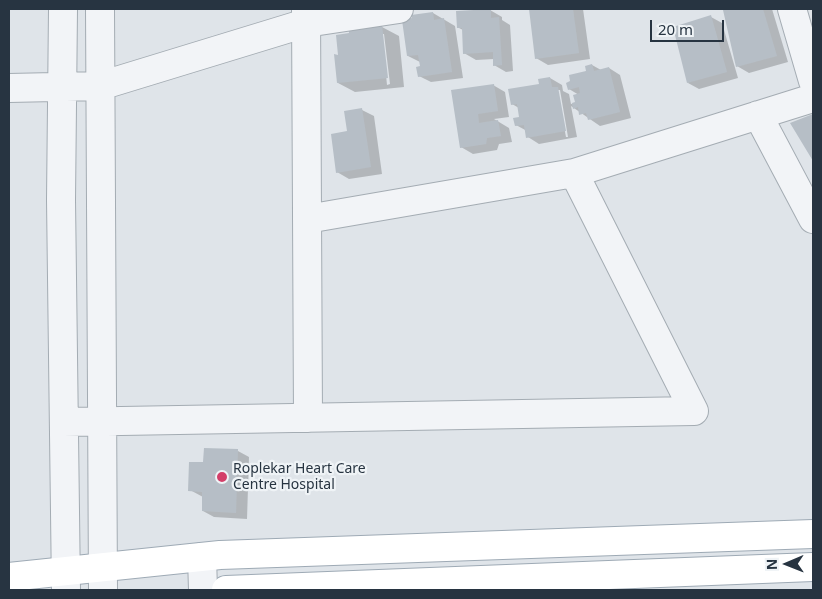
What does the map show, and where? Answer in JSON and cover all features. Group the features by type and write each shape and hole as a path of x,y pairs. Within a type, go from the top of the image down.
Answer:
{"main road":[{"path":"9,577 66,581 103,579 202,557 813,534"},
{"path":"226,590 529,584 813,567"}],"street":[{"path":"63,9 61,200 66,581"},
{"path":"100,9 103,579"},
{"path":"9,88 100,86 306,16 399,9"},
{"path":"792,9 813,81"},
{"path":"306,16 308,418"},
{"path":"307,219 574,173 813,98"},
{"path":"758,116 813,218"},
{"path":"64,422 694,411 574,173"},
{"path":"525,545 529,584"},
{"path":"202,557 203,590"}],"building":[{"path":"491,9 491,18 499,17 502,65 493,66 493,52 463,54 462,28 457,28 456,11"},
{"path":"529,9 573,9 579,53 535,59"},
{"path":"763,9 777,56 736,67 723,10"},
{"path":"433,12 434,20 444,18 452,72 418,77 416,67 420,66 418,55 407,56 402,20 412,18 411,15"},
{"path":"711,15 727,72 687,83 673,27"},
{"path":"348,20 382,25 388,78 337,83 334,54 338,55 336,35 349,33"},
{"path":"592,64 594,71 609,67 620,112 588,120 586,113 579,115 578,107 573,109 572,103 575,102 573,95 580,93 579,87 568,90 566,83 570,81 569,75 586,71 585,66"},
{"path":"550,77 552,87 558,87 566,131 526,138 524,125 515,126 513,118 519,117 517,104 511,105 508,89 539,84 538,79"},
{"path":"494,84 498,111 478,114 479,123 498,120 501,136 487,138 486,144 460,148 451,90"},
{"path":"362,108 371,167 336,173 331,134 347,131 344,111"},
{"path":"813,114 813,161 790,123"},
{"path":"204,448 238,449 236,513 202,511 202,492 188,491 189,462 203,462"}],"place":[{"name":"Roplekar Heart Care Centre Hospital","path":"222,477"}]}
